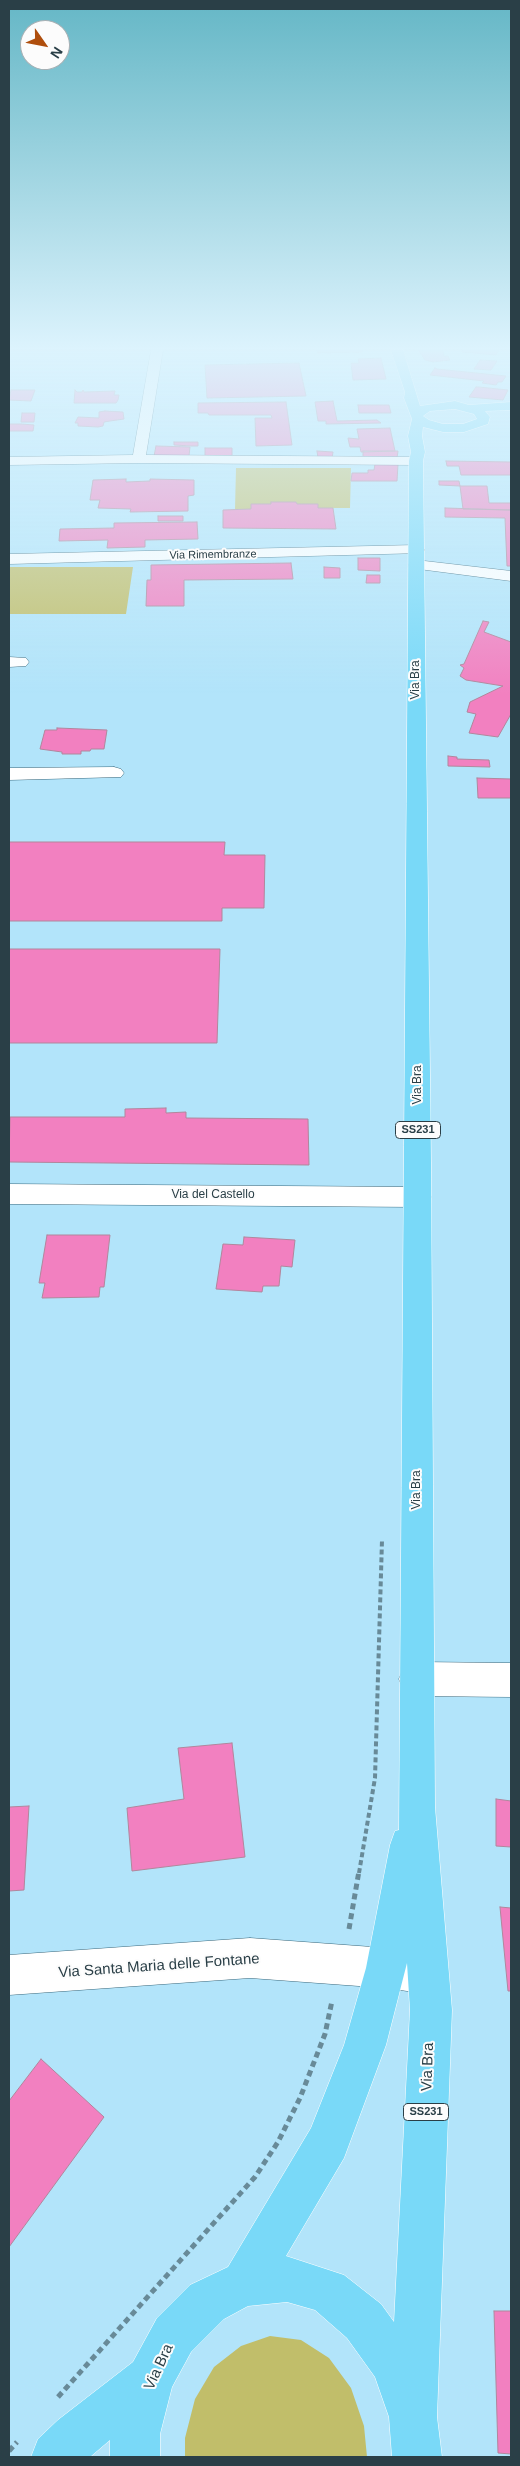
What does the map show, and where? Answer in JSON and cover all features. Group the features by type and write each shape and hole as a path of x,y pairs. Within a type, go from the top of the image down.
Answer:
{"main road":[{"name":"Via Bra","path":"415,2437 430,2010 416,1807 418,1198 417,465"},
{"name":"Via Bra","path":"244,2283 328,2142 366,2045 386,1968 416,1807"},
{"name":"Via Bra","path":"135,2457 136,2434 150,2379 174,2335 207,2302 244,2283 287,2279 328,2291 364,2320 394,2363 415,2437"},
{"path":"39,2447 75,2437 150,2379"}],"street":[{"name":"Via Rimembranze","path":"9,559 149,556 416,557 511,576"},
{"path":"9,774 114,773"},
{"name":"Via del Castello","path":"9,1194 418,1198"},
{"path":"417,1679 511,1680"},
{"name":"Via Santa Maria delle Fontane","path":"9,1976 250,1958 386,1968 428,1974"}],"path":[{"path":"55,2399 255,2177 278,2142 300,2098 325,2034 356,1901 375,1778 382,1533"},
{"path":"9,2451 39,2447"}],"shaded area":[{"path":"236,468 351,468 350,508 318,508 317,504 272,502 271,504 251,509 235,509"},
{"path":"9,567 133,567 126,614 9,614"},
{"path":"270,2336 301,2340 329,2358 351,2388 364,2426 367,2457 185,2457 185,2438 195,2399 214,2367 241,2346"}],"building":[{"path":"375,465 398,465 397,481 351,481 352,473 368,473 368,470 374,470"},
{"path":"511,465 511,475 461,475 459,466 447,466"},
{"path":"126,479 126,482 150,481 150,479 194,480 194,495 188,496 188,511 130,512 131,509 98,508 100,500 90,500 93,480"},
{"path":"439,481 459,481 460,486 439,485"},
{"path":"460,486 487,486 489,503 511,503 511,510 463,509"},
{"path":"271,502 318,504 318,508 333,508 336,529 223,528 223,510 251,509 251,504 271,504"},
{"path":"445,508 511,510 511,566 507,566 505,518 445,517"},
{"path":"158,516 183,516 183,521 158,521"},
{"path":"197,522 198,539 145,540 145,547 107,548 108,540 59,541 60,529 114,528 114,523"},
{"path":"358,558 380,558 380,571 358,570"},
{"path":"291,563 293,579 184,580 184,606 146,606 147,580 151,580 151,565"},
{"path":"324,567 340,568 340,578 324,578"},
{"path":"367,575 380,575 380,583 366,583"},
{"path":"483,621 489,622 484,632 511,642 511,714 498,737 469,733 476,714 467,712 470,702 503,686 466,680 460,676 464,668 460,665 464,664"},
{"path":"57,728 107,730 104,749 81,751 81,754 62,754 62,752 40,749 45,730 57,730"},
{"path":"448,756 457,757 457,759 489,760 490,767 448,766"},
{"path":"477,778 511,779 511,798 478,798"},
{"path":"9,842 225,842 224,855 265,855 264,908 222,908 222,921 9,921"},
{"path":"9,949 220,949 217,1043 9,1043"},
{"path":"166,1108 166,1113 186,1112 186,1118 308,1119 309,1165 9,1162 10,1117 125,1117 125,1109"},
{"path":"47,1235 110,1235 104,1287 100,1287 99,1297 42,1298 45,1283 39,1283"},
{"path":"244,1237 295,1240 292,1267 281,1266 279,1286 263,1286 262,1292 216,1289 223,1244 243,1245"},
{"path":"232,1743 245,1857 132,1871 127,1808 184,1799 178,1748"},
{"path":"496,1799 511,1801 511,1847 496,1846"},
{"path":"29,1806 24,1890 9,1891 9,1807"},
{"path":"500,1907 511,1908 511,1991 508,1991"},
{"path":"41,2059 104,2117 9,2247 9,2101"},
{"path":"494,2311 511,2311 511,2454 498,2453"}]}
